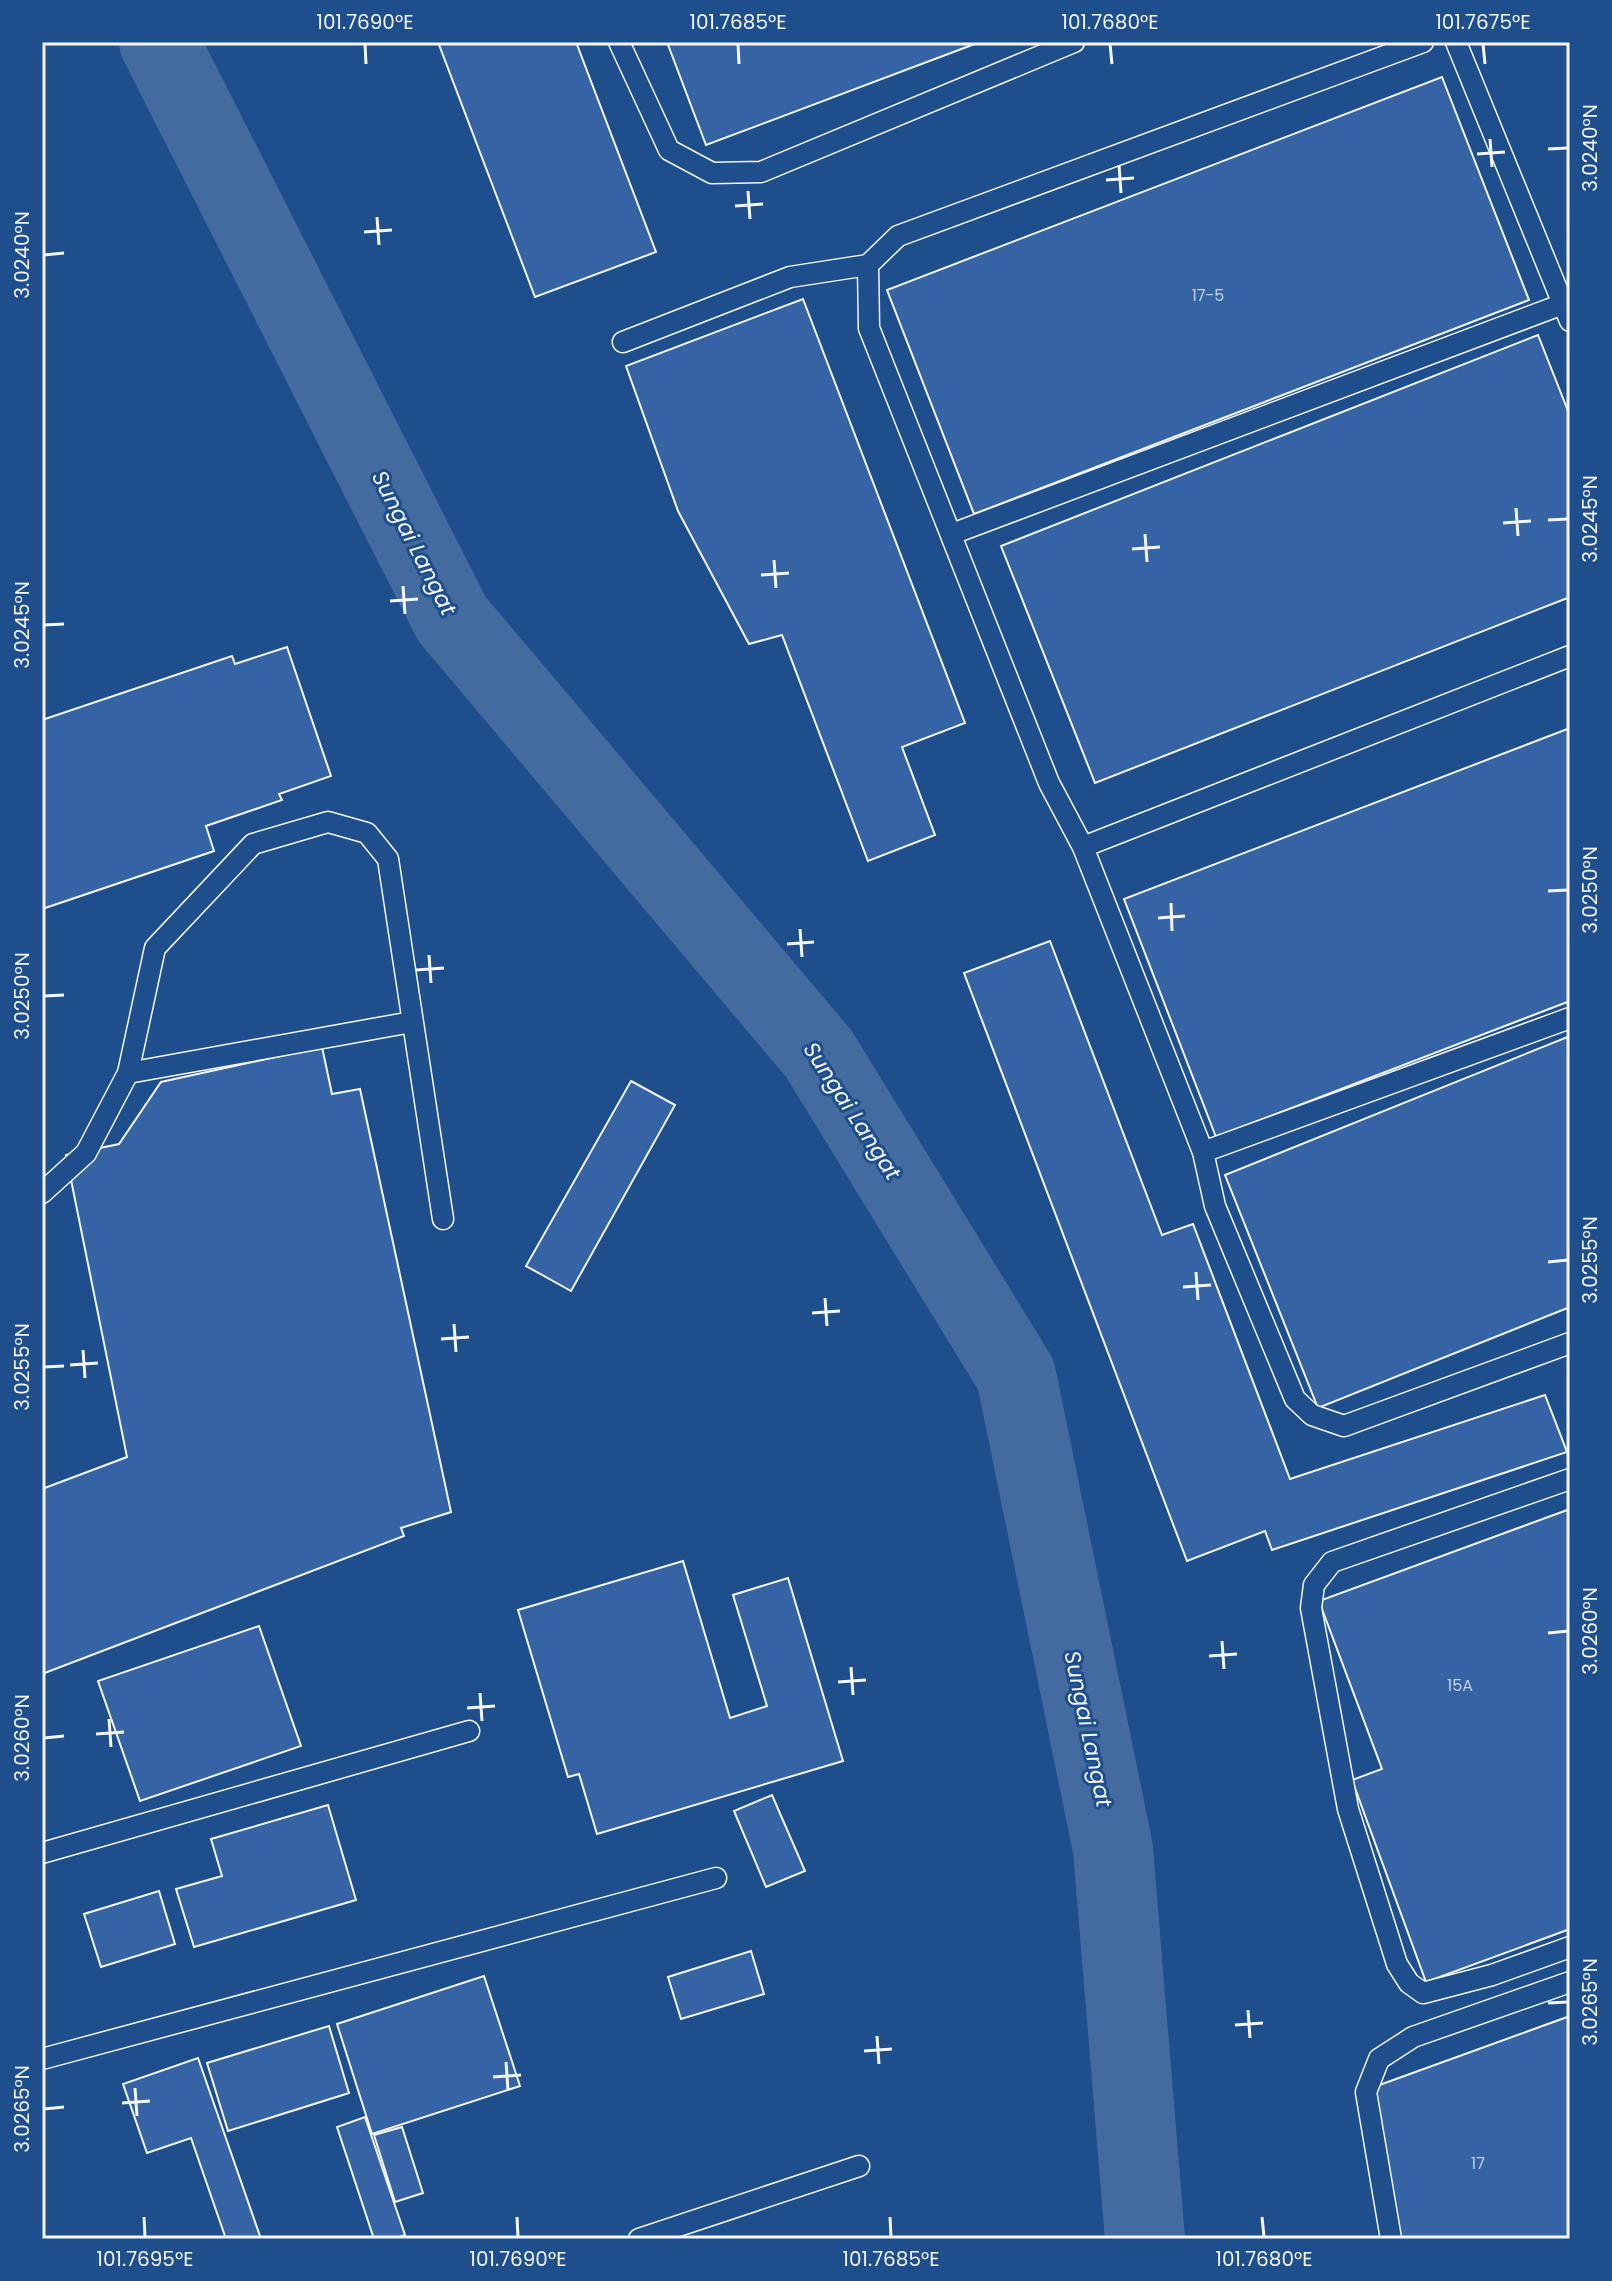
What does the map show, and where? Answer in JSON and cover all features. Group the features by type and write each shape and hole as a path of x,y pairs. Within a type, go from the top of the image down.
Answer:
{"lane":[{"path":"619,42 669,150 712,173 761,172 1074,42"},
{"path":"623,342 790,277 868,265 898,236 1423,42"},
{"path":"952,534 1291,408 1567,312 1456,42"},
{"path":"868,265 869,328 1049,783 1083,847 1203,1152 1215,1206 1295,1399 1312,1415 1344,1426 1570,1343"},
{"path":"1083,847 1570,656"},
{"path":"42,1193 86,1153 128,1073 155,948 253,844 328,822 367,833 388,859 443,1219"},
{"path":"1203,1152 1570,1018"},
{"path":"128,1073 412,1022"},
{"path":"1570,1479 1332,1562 1314,1585 1311,1608 1348,1809 1397,1964 1409,1983 1423,1993 1492,1975 1570,1947"},
{"path":"42,1853 469,1731"},
{"path":"42,2059 716,1878"},
{"path":"1391,2239 1366,2092 1379,2059 1413,2037 1570,1982"},
{"path":"639,2239 859,2166"}],"building":[{"path":"438,42 576,42 656,252 535,297"},
{"path":"667,42 980,42 706,145"},
{"path":"1442,77 1529,300 974,514 887,290"},
{"path":"803,299 965,723 902,747 935,835 868,861 782,635 749,644 678,511 626,366"},
{"path":"1538,335 1570,416 1570,597 1095,783 1001,546"},
{"path":"287,647 331,776 279,794 282,800 206,826 214,851 42,909 42,720 232,656 235,664"},
{"path":"1570,728 1570,1001 1216,1137 1124,899"},
{"path":"1050,941 1162,1235 1193,1224 1290,1479 1545,1395 1567,1452 1272,1550 1265,1531 1187,1561 964,973"},
{"path":"1570,1036 1570,1307 1318,1408 1225,1175"},
{"path":"322,1047 332,1094 360,1089 451,1512 401,1528 404,1536 42,1674 42,1489 127,1457 66,1155 119,1144 161,1082"},
{"path":"631,1081 675,1105 571,1291 526,1266"},
{"path":"1570,1509 1570,1929 1426,1982 1352,1780 1382,1769 1319,1601"},
{"path":"683,1561 730,1718 767,1706 733,1595 788,1578 843,1761 597,1834 579,1774 568,1777 518,1610"},
{"path":"259,1626 301,1746 140,1801 98,1681"},
{"path":"772,1795 805,1871 766,1887 734,1811"},
{"path":"328,1805 356,1900 194,1947 176,1889 222,1876 211,1839"},
{"path":"159,1891 175,1944 101,1967 84,1914"},
{"path":"751,1951 764,1994 681,2019 668,1977"},
{"path":"484,1976 520,2086 372,2134 337,2024"},
{"path":"1570,2016 1570,2239 1398,2239 1374,2087"},
{"path":"329,2026 349,2093 228,2131 207,2063"},
{"path":"198,2058 261,2239 226,2239 191,2138 147,2153 123,2084"},
{"path":"365,2117 405,2235 394,2239 374,2239 337,2127"},
{"path":"402,2127 423,2193 395,2202 374,2135"}],"waterway":[{"name":"Sungai Langat","path":"159,42 452,619 819,1054 1016,1375 1113,1849 1145,2239"}]}
